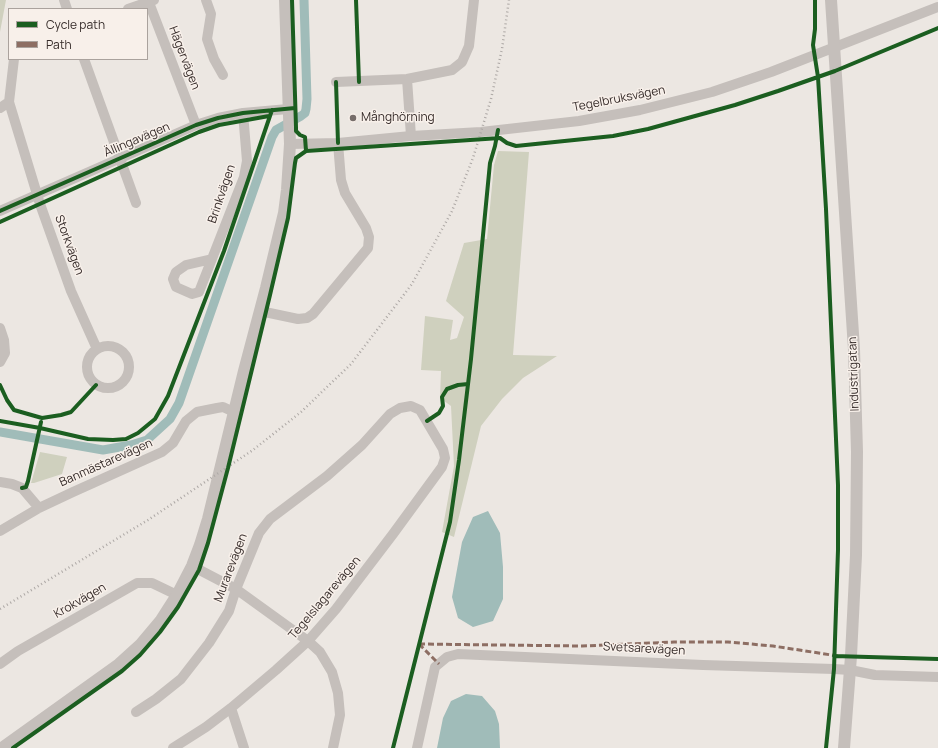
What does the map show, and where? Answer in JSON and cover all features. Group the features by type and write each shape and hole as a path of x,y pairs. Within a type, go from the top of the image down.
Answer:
{"street":[{"path":"206,0 211,14 207,39 209,48 223,75"},
{"path":"2,748 119,664 140,645 161,620 178,595 192,566 208,519 284,213 289,170 285,0"},
{"path":"336,82 407,79 452,70 462,62 469,46 474,0"},
{"name":"Industrigatan","path":"831,0 854,349 856,445 856,555 844,748"},
{"path":"131,8 150,1"},
{"name":"Hägervägen","path":"150,1 196,125"},
{"name":"Tegelbruksvägen","path":"289,139 338,143 411,136 481,132 579,121 640,110 712,92 771,72 938,7"},
{"path":"0,108 9,102 14,60"},
{"path":"84,60 136,203"},
{"path":"407,79 411,136"},
{"name":"Storkvägen","path":"9,102 37,194 71,291 97,349"},
{"name":"Ällingavägen","path":"0,211 196,125 218,118 243,113 288,114"},
{"name":"Brinkvägen","path":"212,259 244,177 247,161 243,113"},
{"path":"260,311 298,319 307,318 313,314 368,248 369,237 366,228 345,193 341,180 338,143"},
{"path":"0,328 4,340 5,353 0,362"},
{"path":"110,346 125,354 129,364 128,371 126,377 119,385 109,388 102,387 96,385 89,377 87,363 90,356 97,349 110,346"},
{"name":"Murarevägen","path":"136,712 180,679 213,636 229,611 236,589 259,533 270,519 327,476 356,450 390,414 400,408 411,406 420,410 432,430"},
{"name":"Banmästarevägen","path":"0,531 40,508 162,452 173,443 186,421 197,412 223,408 234,412"},
{"name":"Tegelslagarevägen","path":"173,748 206,727 276,670 308,641 336,609 442,466 445,458 443,449 432,430"},
{"path":"0,482 12,484 22,488 40,508"},
{"path":"192,566 236,589 308,641 320,652 332,672 338,693 340,715 333,748"},
{"name":"Krokvägen","path":"0,664 18,651 137,583 152,583 178,595"},
{"name":"Svetsarevägen","path":"417,748 435,668 447,658 458,654 850,670 875,675 938,677"},
{"path":"231,708 244,748"}],"green space":[{"path":"0,0 6,0 0,32"},
{"path":"498,151 529,152 513,355 557,356 523,378 502,399 481,426 454,537 442,532 454,466 451,406 440,398 441,371 421,370 425,316 453,320 450,340 457,338 464,317 446,301 464,243 487,239 494,165"},
{"path":"40,452 67,457 62,474 31,483"}],"water":[{"path":"488,511 500,533 503,567 503,599 493,621 473,627 458,618 452,597 462,542 473,517"},
{"path":"466,694 482,696 495,711 499,724 500,748 437,748 443,718 451,701"}],"waterway":[{"path":"0,432 103,450 131,445 147,440 170,419 179,403 272,137 276,130 305,113 307,99 304,0"}],"railway":[{"path":"0,609 148,520 253,450 301,412 351,364 412,284 452,211 473,158 491,99 502,49 509,0"}],"marked path":[{"path":"419,644 582,646 674,642 728,642 773,646 838,656"},
{"path":"419,644 439,664"}],"cycle path":[{"path":"292,0 296,131 305,137 306,151 500,138 507,143 516,146 613,136 648,129 735,105 778,91 835,71 938,28"},
{"path":"356,0 359,82"},
{"path":"815,0 815,29 813,45 818,77 826,209 838,485 838,550 834,669 826,748"},
{"path":"336,82 338,143"},
{"path":"0,211 196,125 218,118 243,113 295,108"},
{"path":"0,421 88,439 113,440 126,439 138,433 155,419 168,396 224,251 272,110"},
{"path":"0,222 199,132 219,125 269,116"},
{"path":"393,748 450,522 471,359 490,163 498,130"},
{"path":"13,748 122,671 140,655 160,632 178,607 199,570 208,543 228,468 270,295 288,218 296,158 306,151"},
{"path":"427,421 439,413 443,406 442,397 447,389 458,385 468,384"},
{"path":"0,385 7,400 14,410 42,418 71,412 96,385"},
{"path":"22,488 26,487 28,481 41,422"},
{"path":"834,656 938,659"}],"place":[{"name":"Månghörning","path":"353,118"}]}
